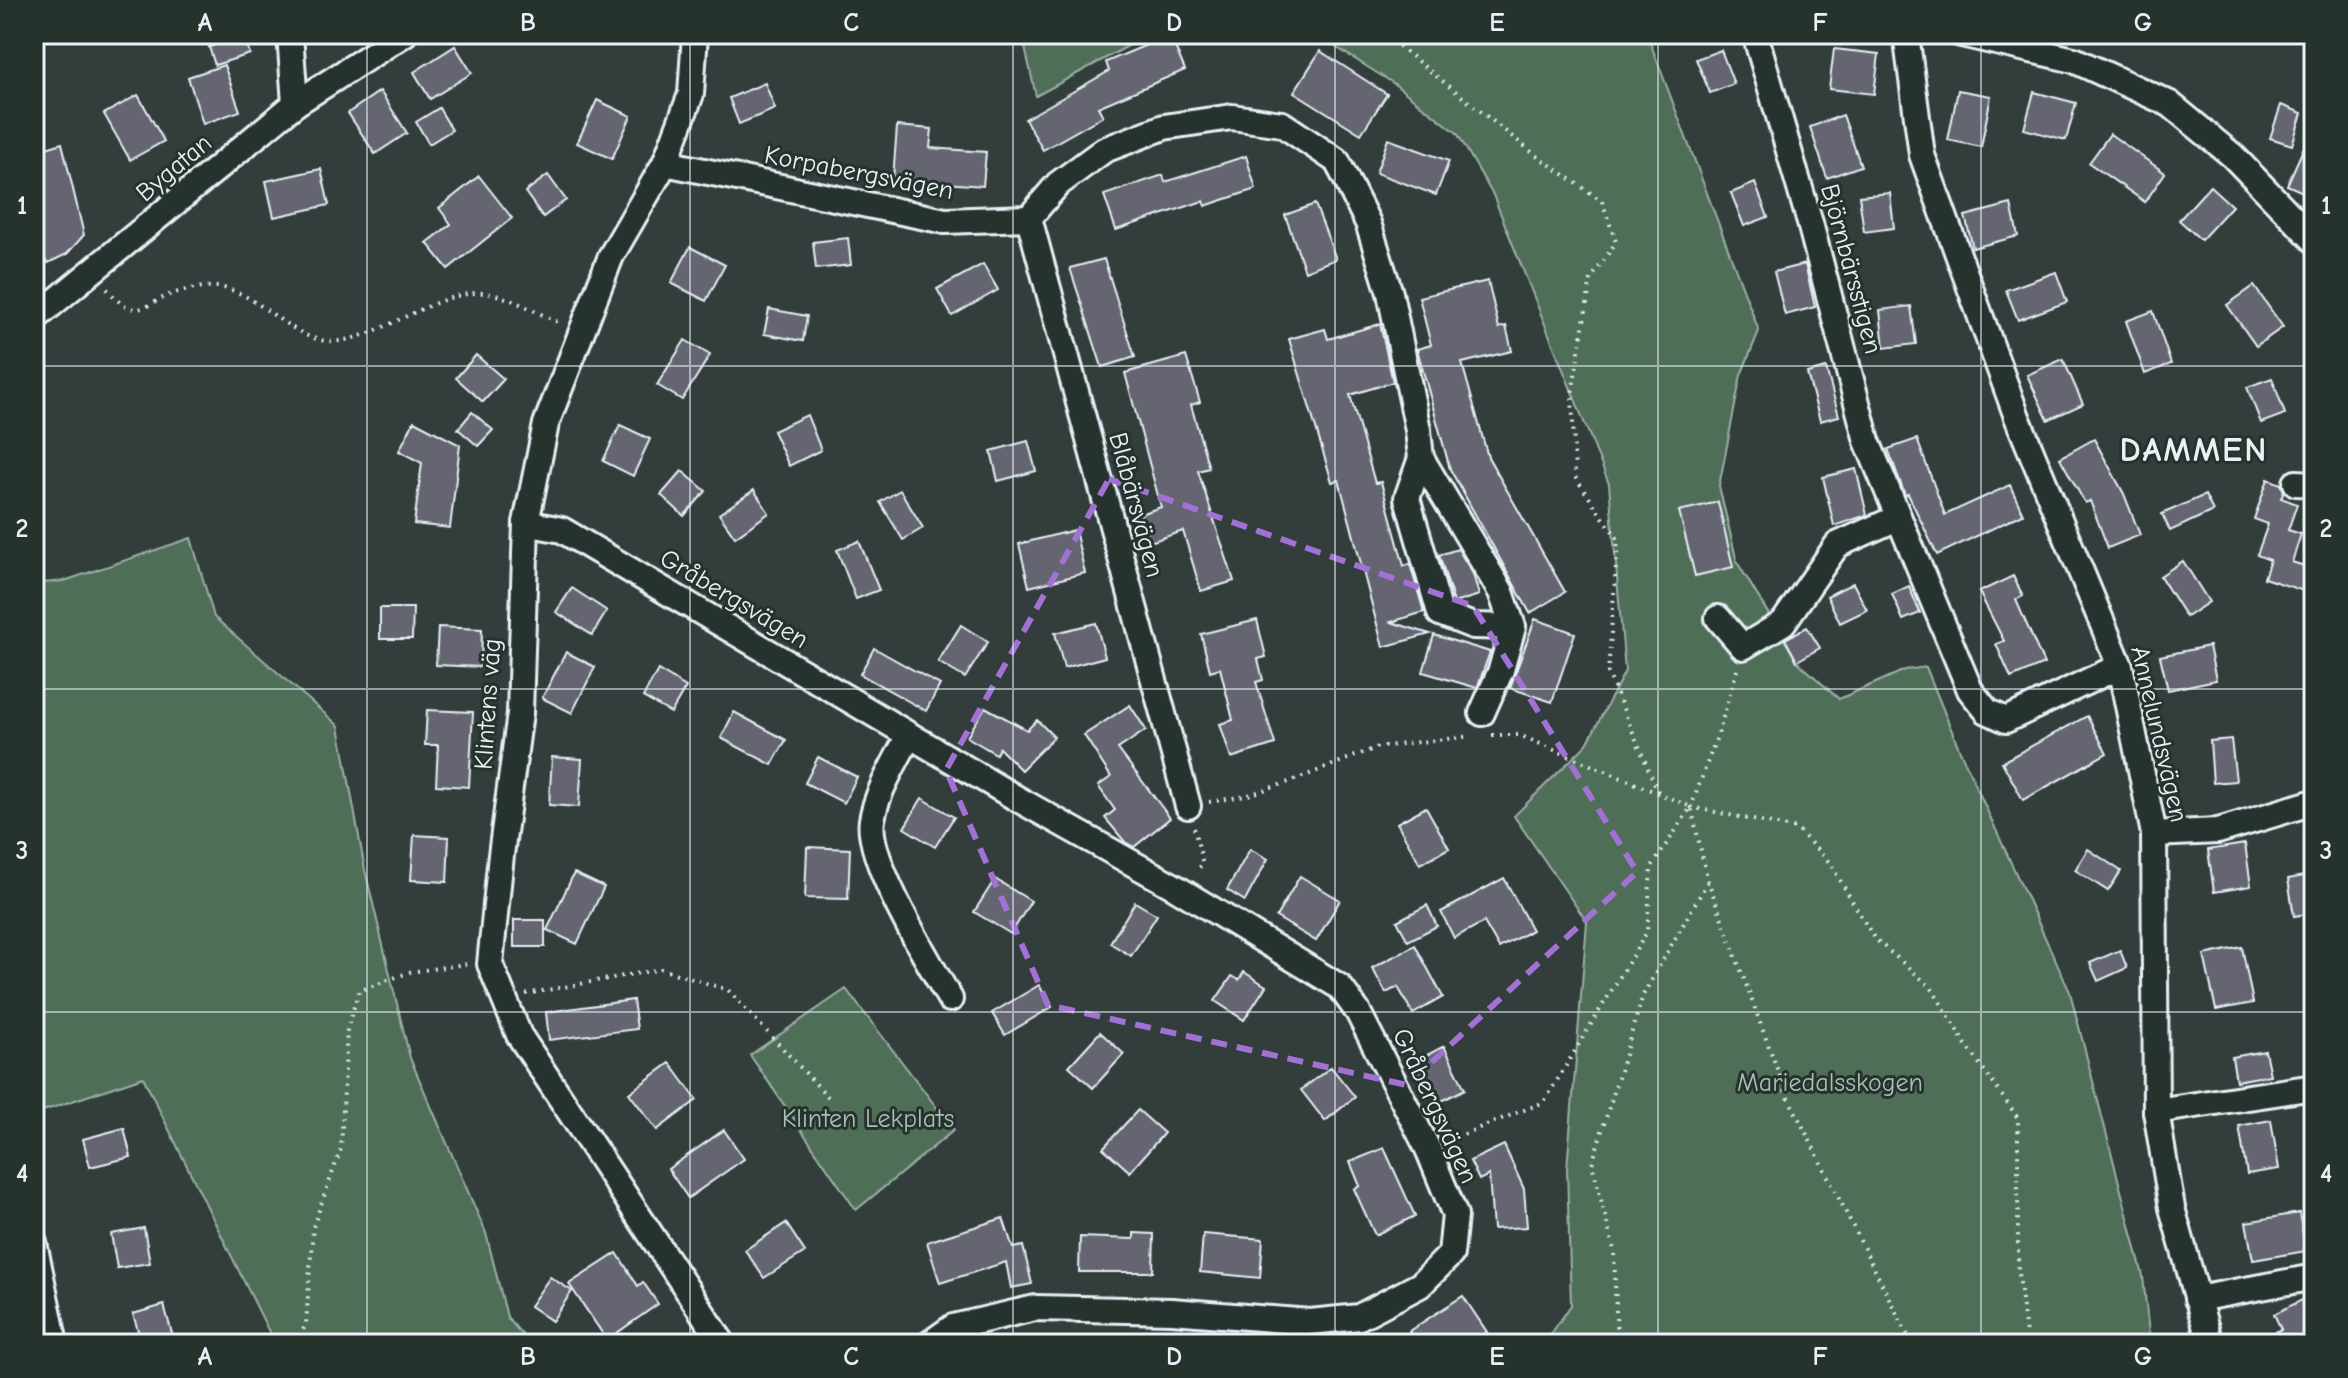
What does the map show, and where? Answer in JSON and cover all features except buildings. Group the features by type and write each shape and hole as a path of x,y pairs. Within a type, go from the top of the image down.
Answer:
{"street":[{"path":"290,34 295,104"},
{"name":"Bygatan","path":"34,319 295,104 404,34"},
{"name":"Klintens väg","path":"695,34 691,94 665,163 611,256 546,424 526,523 520,713 490,964 519,1035 723,1344"},
{"name":"Björnbärsstigen","path":"1755,34 1810,223 1867,441 1970,690 1987,711 2006,720 2120,666"},
{"name":"Annelundsvägen","path":"1906,34 1922,155 2017,417 2120,666 2154,834 2156,1111 2172,1208 2207,1332"},
{"path":"1961,34 2074,60 2170,104 2233,156 2314,240"},
{"path":"1029,218 1058,184 1104,150 1164,127 1232,117 1282,124 1337,161 1368,223 1390,293 1421,458 1501,592 1513,627 1485,724"},
{"name":"Korpabergsvägen","path":"665,163 945,221 1029,218"},
{"name":"Blåbärsvägen","path":"1029,218 1188,806"},
{"path":"1421,458 1407,498 1440,613 1473,626 1513,627"},
{"path":"1718,618 1743,647 1783,623 1837,545 1897,518"},
{"name":"Gråbergsvägen","path":"526,523 562,530 909,735 1175,887 1340,987 1358,1012 1428,1149 1455,1215 1451,1254 1420,1285 1359,1317 1310,1322 1172,1311 1035,1308 953,1327 929,1344"},
{"path":"909,735 880,794 871,822 884,872 907,924 950,999"},
{"path":"2154,834 2218,831 2314,802"},
{"path":"2156,1111 2314,1087"},
{"path":"34,1243 55,1344"},
{"path":"2197,1299 2314,1277"}],"path":[{"path":"1388,34 1401,48 1533,153 1602,201 1616,242 1591,279 1572,394 1575,477 1618,539 1608,673 1659,794"},
{"path":"93,271 120,303 130,309 141,309 166,296 193,289 225,288 306,335 321,340 338,341 361,336 456,297 484,293 496,295 582,332"},
{"path":"1428,1149 1544,1102 1647,932 1651,868 1691,807 1719,731 1743,647"},
{"path":"1175,887 1203,864 1188,806 1245,796 1378,747 1473,735 1485,724 1519,735 1691,807 1797,829 1830,863 1874,938 1931,987 1964,1042 2018,1118 2018,1265 2027,1344"},
{"path":"1691,807 1708,881 1786,1093 1912,1344"},
{"path":"1617,1344 1614,1250 1592,1164 1643,995 1708,881"},
{"path":"296,1344 306,1324 313,1227 341,1149 347,1029 359,991 410,972 459,964 490,964"},
{"path":"504,999 661,969 728,990 829,1098"}],"highlighted area":[{"path":"1109,479 1473,606 1637,872 1407,1085 1048,1005 946,770"}],"green space":[{"path":"1022,34 1150,34 1036,96"},
{"name":"Mariedalsskogen","path":"1315,34 1647,34 1759,331 1741,375 1719,486 1737,562 1797,661 1839,699 1905,670 1926,667 1960,751 2070,992 2143,1276 2150,1344 1544,1344 1571,1305 1567,1169 1587,922 1514,816 1587,744 1625,671 1609,484 1493,195 1457,133 1393,83"},
{"path":"191,538 214,617 339,726 365,870 410,1058 486,1233 507,1317 530,1344 275,1344 143,1077 34,1114 34,584 64,581"},
{"name":"Klinten Lekplats","path":"846,989 954,1130 856,1210 750,1055"}],"district":[{"name":"DAMMEN","path":"2194,450"}]}
